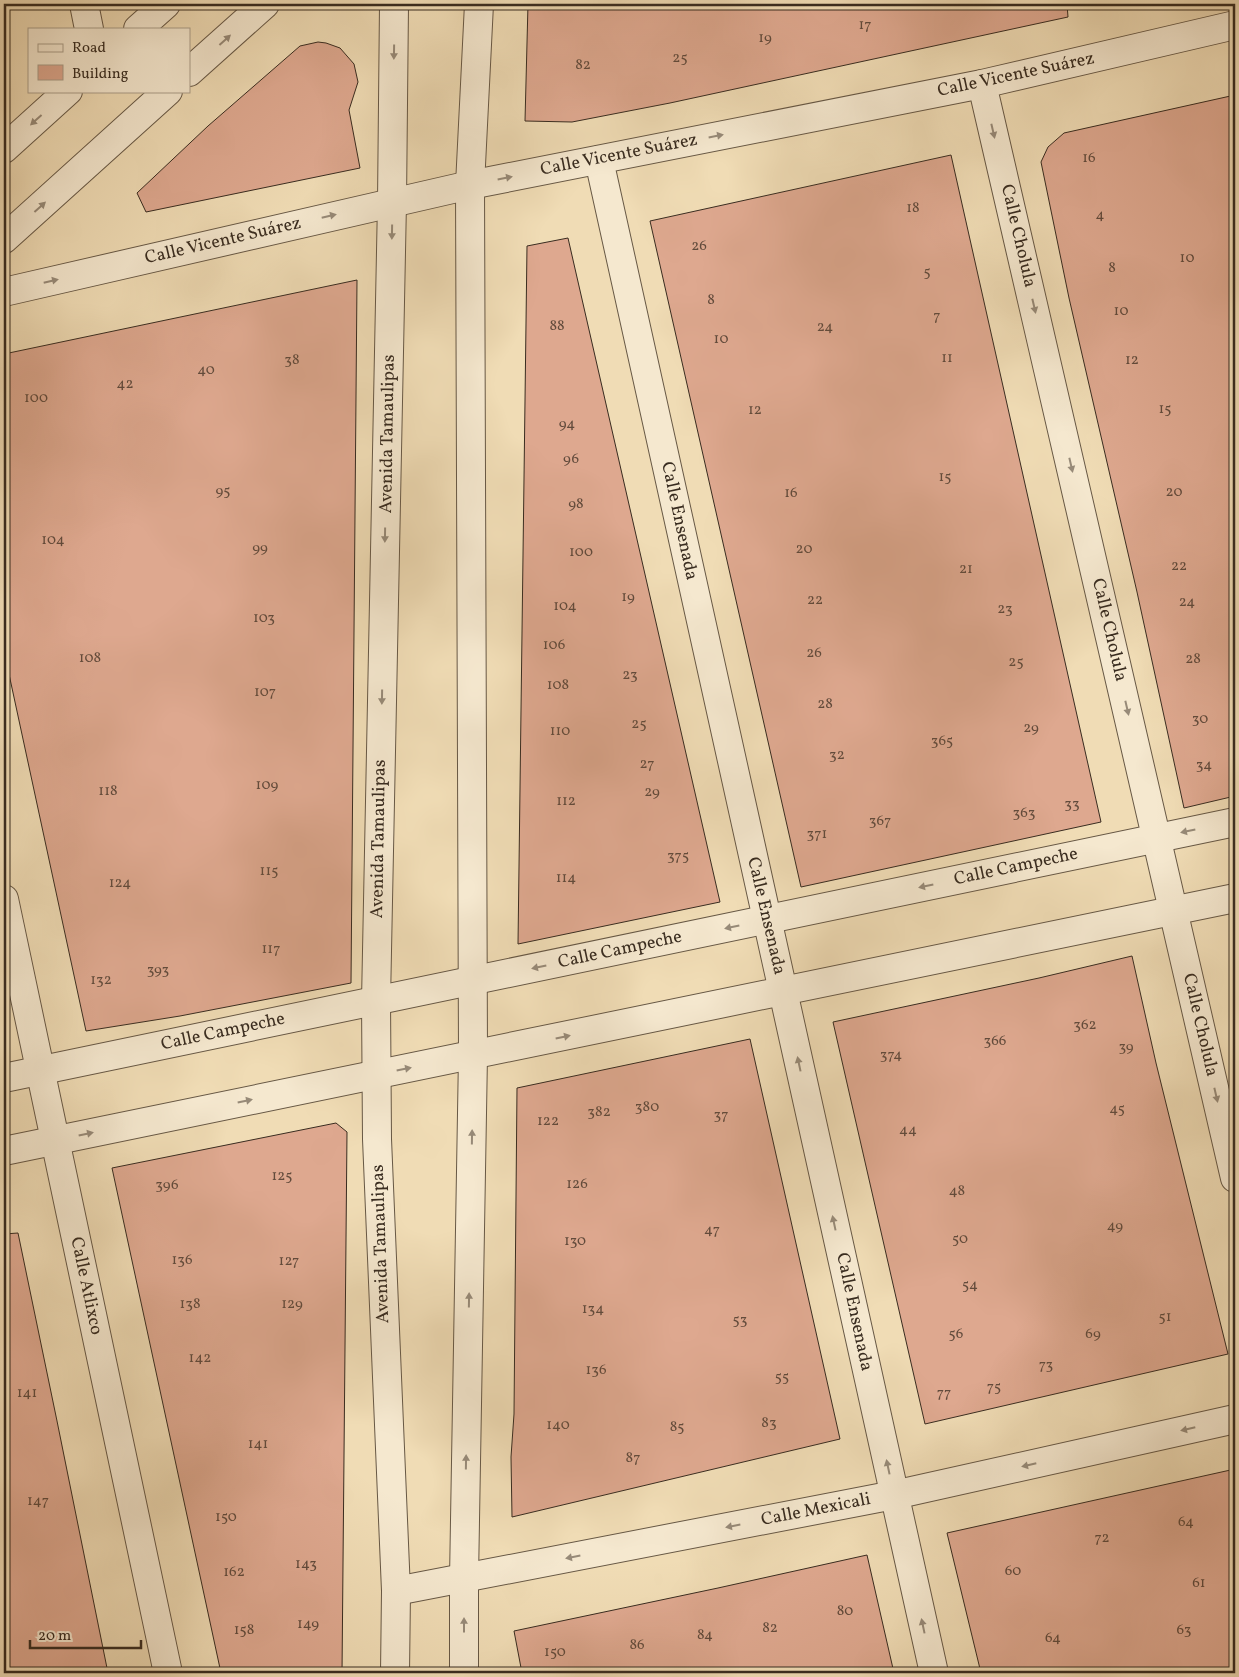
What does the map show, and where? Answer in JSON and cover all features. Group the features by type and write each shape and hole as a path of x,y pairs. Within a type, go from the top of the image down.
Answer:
{"street":[{"path":"84,4 89,28"},
{"path":"139,28 166,4"},
{"path":"190,71 265,4"},
{"name":"Avenida Tamaulipas","path":"394,4 376,1074 377,1139 396,1591 395,1673"},
{"path":"464,1673 464,1578 474,1055 470,185 479,4"},
{"name":"Calle Vicente Suárez","path":"4,292 470,185 982,84 1235,25"},
{"name":"Calle Cholula","path":"982,84 1235,1178"},
{"path":"4,149 67,92"},
{"path":"4,239 167,92"},
{"name":"Calle Ensenada","path":"599,160 934,1673"},
{"name":"Calle Campeche","path":"4,1078 1235,822"},
{"path":"4,1151 1235,898"},
{"name":"Calle Atlixco","path":"4,899 168,1673"},
{"name":"Calle Mexicali","path":"396,1591 894,1495 1235,1419"}],"building":[{"path":"528,4 1067,4 1068,17 670,103 572,122 525,121"},
{"path":"318,42 340,48 354,64 358,82 349,110 360,168 146,212 137,193 208,126 300,46"},
{"path":"1235,95 1235,796 1184,808 1137,592 1069,298 1041,162 1048,147 1064,133"},
{"path":"951,155 1101,822 801,887 650,221"},
{"path":"568,238 720,902 518,944 527,246"},
{"path":"357,280 351,983 180,1016 86,1031 4,651 4,354"},
{"path":"1132,956 1156,1063 1228,1354 925,1424 833,1022"},
{"path":"750,1039 840,1439 512,1517 511,1457 514,1414 517,1088"},
{"path":"336,1123 347,1132 342,1673 221,1673 112,1168"},
{"path":"18,1233 108,1673 4,1673 4,1234"},
{"path":"1235,1469 1235,1673 981,1673 947,1533"},
{"path":"867,1555 894,1673 522,1673 514,1631"}]}
